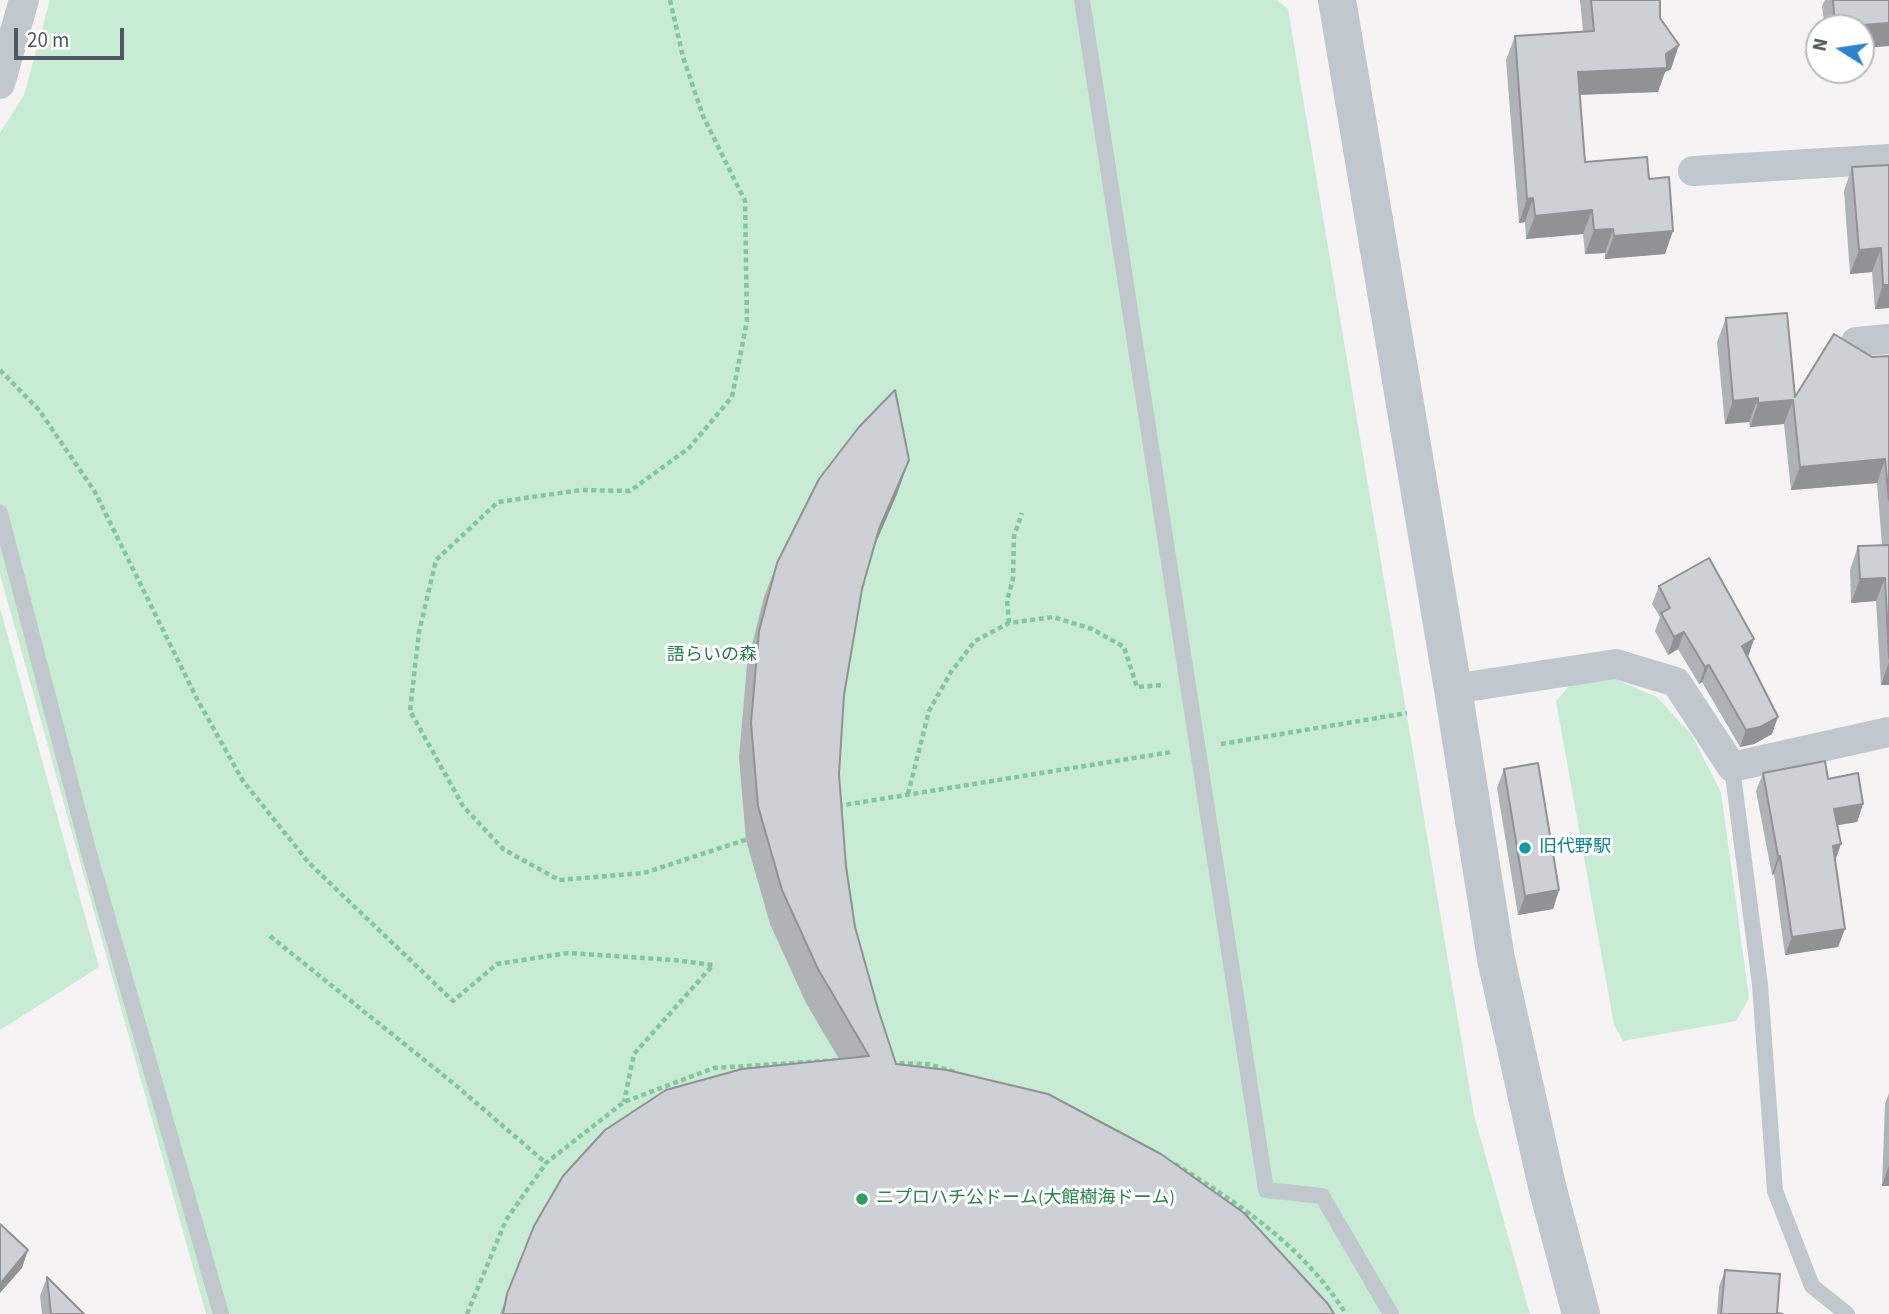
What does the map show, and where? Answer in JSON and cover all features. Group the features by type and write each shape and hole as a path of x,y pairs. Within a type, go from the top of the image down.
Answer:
{"street":[{"path":"0,85 24,0"},
{"path":"1337,0 1496,959 1547,1186 1581,1314"},
{"path":"1693,171 1889,159"},
{"path":"1856,342 1889,339"},
{"path":"1453,689 1616,664 1676,682 1732,767 1889,732"}],"lane":[{"path":"1082,0 1266,1190 1322,1196 1391,1314"},
{"path":"0,513 89,853 221,1314"},
{"path":"1732,767 1760,985 1775,1191 1812,1286 1847,1314"}],"path":[{"path":"670,0 683,57 703,117 745,201 747,320 732,397 689,448 630,491 581,490 498,502 436,560 419,632 410,711 463,806 503,849 559,880 643,873 757,836"},
{"path":"0,370 39,410 95,492 197,699 243,781 309,863 453,1001 497,964 568,953 713,965 634,1054 624,1101"},
{"path":"1009,623 1007,600 1013,579 1014,536 1022,513"},
{"path":"908,794 929,711 951,672 975,641 1009,623 1053,617 1092,629 1124,647 1137,687 1188,683"},
{"path":"826,808 1407,713"},
{"path":"270,936 453,1083 546,1163"},
{"path":"467,1314 506,1220 546,1163 624,1101 714,1068 845,1060"},
{"path":"887,1062 928,1065 967,1076"},
{"path":"1165,1158 1220,1192 1280,1236 1329,1286 1346,1314"}],"green space":[{"name":"語らいの森","path":"50,0 1277,0 1288,9 1474,1115 1530,1314 206,1314 0,574 0,133 24,95"},
{"path":"0,608 99,967 0,1030"},
{"path":"1615,679 1657,697 1691,734 1721,792 1749,998 1736,1021 1623,1041 1614,1025 1556,701 1574,681"}],"building":[{"path":"1591,0 1660,0 1660,18 1679,45 1666,54 1667,68 1578,72 1585,162 1647,157 1649,179 1669,177 1673,231 1614,236 1613,229 1594,230 1592,210 1535,216 1533,198 1527,199 1515,36 1594,31"},
{"path":"1833,0 1889,0 1889,23 1875,24 1875,14 1834,14"},
{"path":"1889,165 1889,285 1883,285 1881,248 1859,250 1852,167"},
{"path":"1787,313 1795,397 1834,334 1872,357 1889,356 1889,500 1885,459 1800,467 1793,400 1758,403 1758,398 1733,401 1726,318"},
{"name":"ニプロハチ公ドーム(大館樹海ドーム)","path":"895,390 909,460 879,529 862,589 844,695 839,774 846,866 855,927 896,1064 947,1070 1048,1094 1161,1154 1244,1213 1328,1304 1334,1314 503,1314 507,1294 534,1226 563,1176 605,1130 666,1090 742,1069 869,1056 818,969 782,890 758,806 751,723 759,631 777,563 819,479 859,427"},
{"path":"1889,545 1889,658 1885,578 1860,579 1858,546"},
{"path":"1709,558 1754,639 1742,646 1778,717 1760,727 1746,730 1709,665 1705,667 1684,632 1674,637 1661,613 1670,608 1659,586"},
{"path":"1825,761 1828,779 1858,773 1863,804 1834,809 1841,844 1833,846 1845,929 1792,937 1780,856 1763,773"},
{"name":"旧代野駅","path":"1538,763 1559,890 1525,896 1504,769"},
{"path":"0,1224 28,1250 0,1284"},
{"path":"1725,1270 1780,1274 1777,1313 1783,1314 1721,1314"},
{"path":"47,1277 84,1314 51,1314"}],"place":[{"name":"旧代野駅","path":"1525,848"},
{"name":"ニプロハチ公ドーム(大館樹海ドーム)","path":"862,1199"}]}
